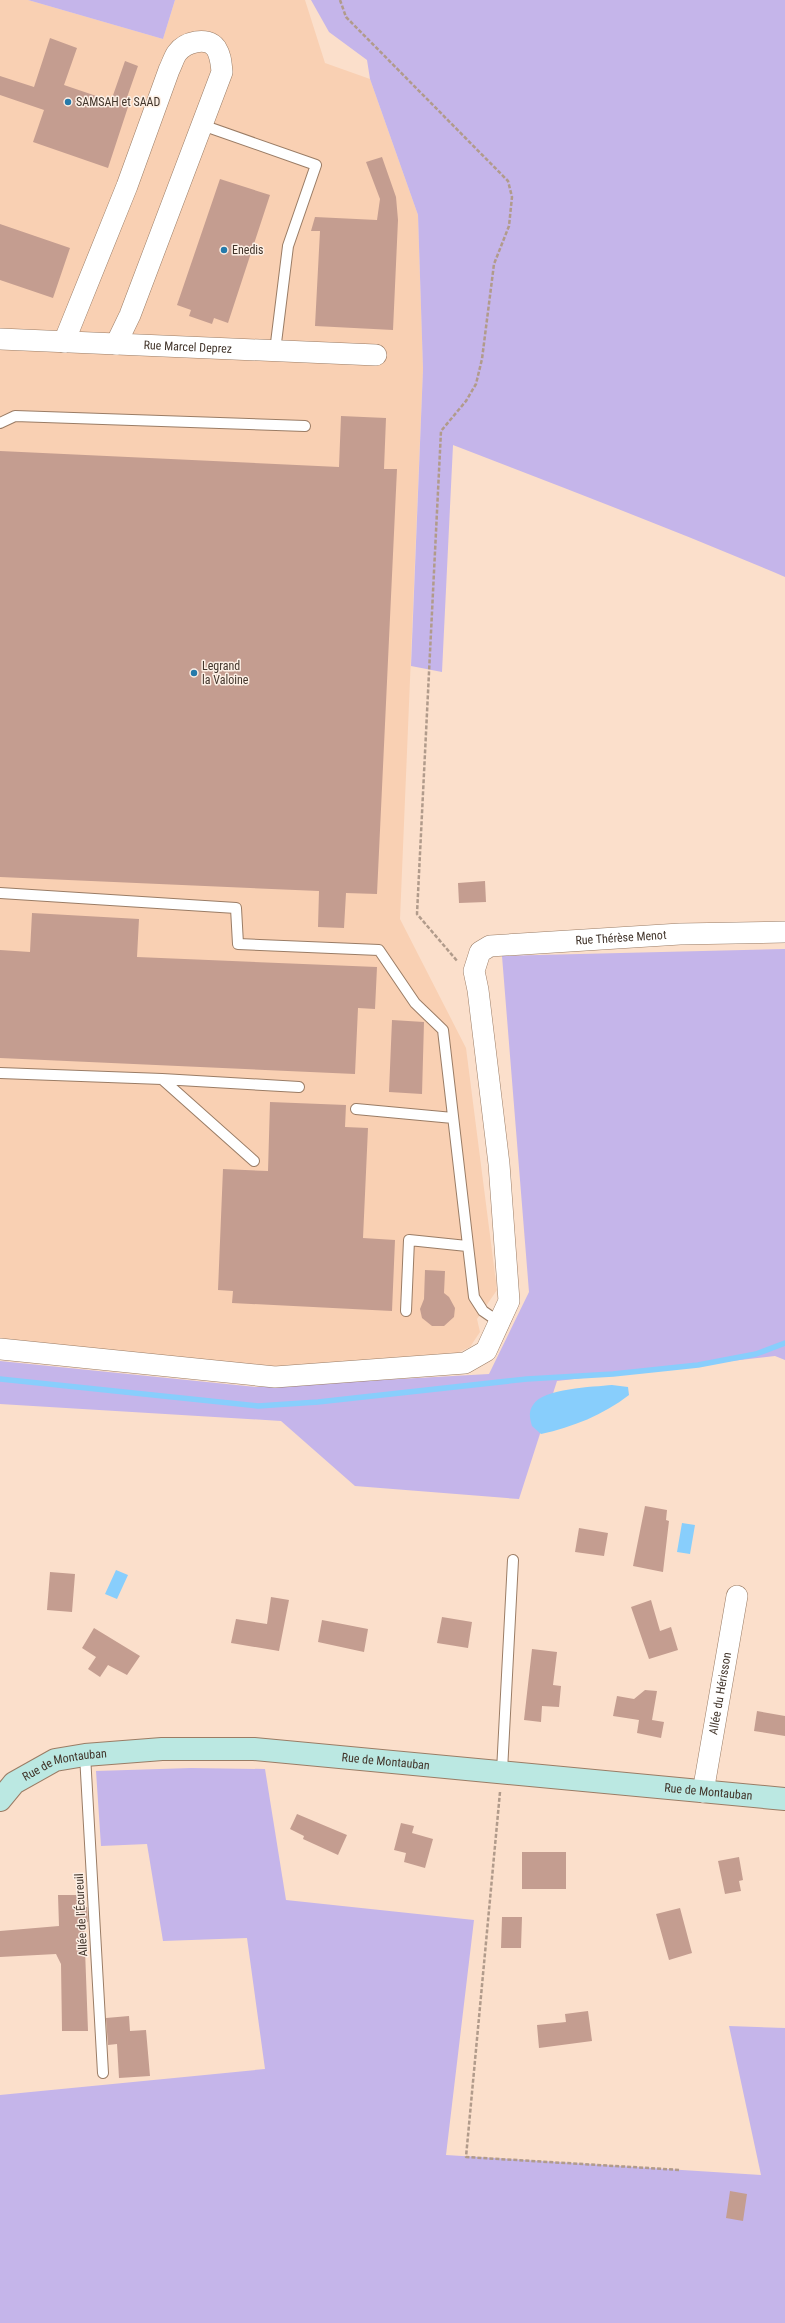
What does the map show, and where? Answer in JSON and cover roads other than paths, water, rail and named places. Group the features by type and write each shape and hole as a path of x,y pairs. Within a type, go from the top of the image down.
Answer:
{"street":[{"path":"64,342 127,186 169,70 177,52 189,44 202,41 215,46 221,57 222,72 130,315 116,344"},
{"name":"Rue Marcel Deprez","path":"0,339 376,355"},
{"name":"Rue Thérèse Menot","path":"499,1322 509,1301 499,1164 478,990 474,971 480,952 490,946 680,934 785,932"},
{"path":"0,1349 275,1377 465,1363 486,1351 499,1322"},
{"name":"Allée du Hérisson","path":"703,1792 737,1596"},
{"name":"Rue de Montauban","path":"0,1800 14,1784 55,1760 162,1749 254,1749 502,1771 785,1799"}],"lane":[{"path":"202,125 316,165 288,246 275,350"},
{"path":"0,423 16,416 305,426"},
{"path":"0,893 236,908 238,944 379,950 415,1003 443,1030 474,1297 483,1311 499,1322"},
{"path":"0,1074 162,1079 299,1087"},
{"path":"162,1079 254,1161"},
{"path":"356,1109 453,1118"},
{"path":"406,1311 409,1240 467,1246"},
{"path":"502,1771 513,1560"},
{"name":"Allée de l'Écureuil","path":"85,1756 103,2073"}],"water":[{"path":"612,1385 628,1387 629,1395 609,1409 576,1424 541,1434 532,1426 530,1410 538,1399 569,1389"},
{"path":"682,1523 695,1525 690,1554 677,1552"},
{"path":"116,1570 128,1575 117,1599 105,1594"}],"waterway":[{"path":"0,1379 258,1406 318,1402 527,1379 613,1374 698,1365 756,1354 785,1343"}],"place":[{"name":"SAMSAH et SAAD","path":"68,102"},
{"name":"Enedis","path":"224,250"},
{"name":"Legrand la Valoine","path":"194,673"}]}
